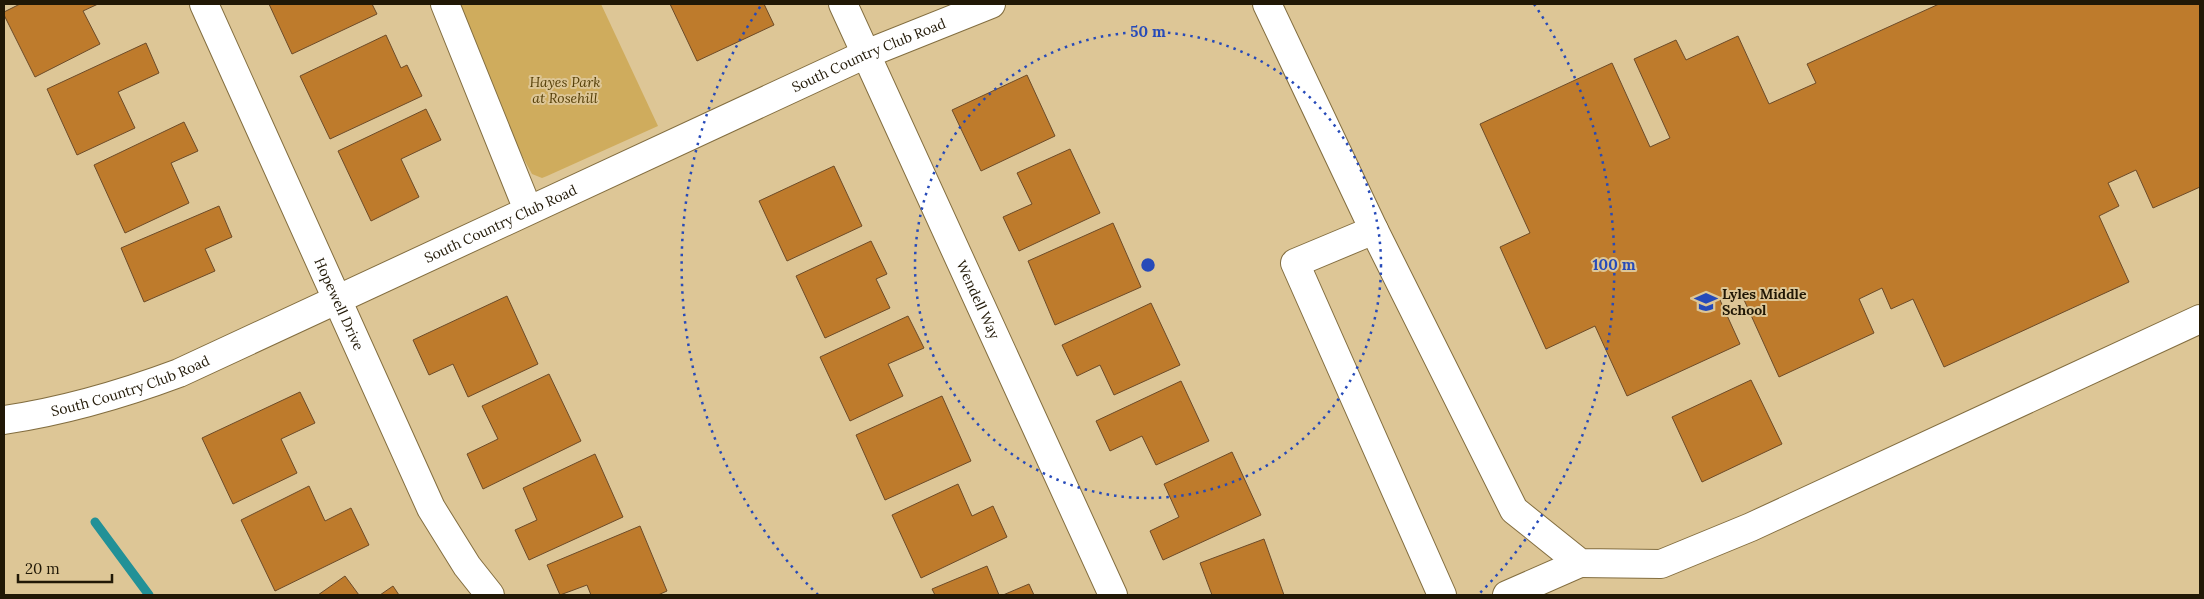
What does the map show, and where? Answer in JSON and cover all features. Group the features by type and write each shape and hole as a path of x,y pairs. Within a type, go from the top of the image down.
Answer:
{"street":[{"name":"Hopewell Drive","path":"204,4 431,508 467,566 490,595"},
{"path":"445,4 528,210"},
{"name":"Wendell Way","path":"843,4 1113,595"},
{"name":"South Country Club Road","path":"4,420 50,413 123,394 179,374 866,54 991,4"},
{"path":"1267,4 1374,230 1514,510 1580,563"},
{"path":"1374,230 1295,263 1442,595"},
{"path":"1507,595 1580,563 1661,564 1751,527 2200,319"}],"green space":[{"name":"Hayes Park at Rosehill","path":"456,4 601,4 658,126 542,178 532,174 508,130"}],"building":[{"path":"20,4 98,4 83,11 100,44 35,77 4,15 4,12"},
{"path":"269,4 372,4 377,14 292,54"},
{"path":"670,4 764,4 774,25 697,61"},
{"path":"1939,4 2200,4 2200,187 2153,208 2136,170 2108,183 2119,206 2099,216 2129,282 1944,367 1913,299 1891,309 1882,288 1859,299 1874,333 1779,377 1740,291 1720,300 1740,344 1627,396 1595,326 1546,349 1500,247 1530,233 1480,124 1612,63 1650,147 1670,138 1634,59 1676,40 1686,60 1738,36 1769,104 1816,83 1807,64"},
{"path":"386,35 401,68 407,65 422,96 330,139 300,76"},
{"path":"146,43 159,73 118,92 135,128 77,155 47,89"},
{"path":"1027,75 1055,136 981,171 952,110"},
{"path":"426,109 441,140 401,159 419,197 371,221 338,151"},
{"path":"184,122 198,151 171,163 189,203 125,233 94,165"},
{"path":"1070,149 1100,213 1019,251 1003,217 1032,204 1017,173"},
{"path":"834,166 862,226 787,261 759,201"},
{"path":"219,206 232,237 205,249 215,271 144,302 121,248"},
{"path":"1113,223 1141,287 1055,325 1028,261"},
{"path":"871,241 887,274 876,279 890,308 825,338 796,276"},
{"path":"507,296 538,364 468,397 453,364 429,375 413,340"},
{"path":"1151,303 1180,365 1114,395 1100,365 1077,376 1062,345"},
{"path":"908,316 924,348 888,364 903,396 850,421 820,357"},
{"path":"549,374 581,441 483,489 467,454 498,439 482,406"},
{"path":"1751,380 1782,444 1702,482 1672,417"},
{"path":"1181,381 1209,441 1156,465 1142,436 1110,451 1096,421"},
{"path":"300,392 315,423 281,439 297,473 233,504 202,438"},
{"path":"942,396 971,461 885,500 856,435"},
{"path":"1232,452 1261,515 1163,560 1150,531 1179,517 1164,484"},
{"path":"595,454 623,517 529,560 515,530 537,520 523,488"},
{"path":"958,484 972,516 993,506 1007,537 921,578 892,515"},
{"path":"309,486 325,521 351,508 369,545 275,591 241,520"},
{"path":"640,526 667,591 658,595 591,595 587,585 560,595 547,565"},
{"path":"1264,539 1284,595 1212,595 1200,563"},
{"path":"987,566 999,595 935,595 932,589"},
{"path":"345,576 359,595 318,595"},
{"path":"1029,584 1034,595 1003,595"},
{"path":"393,586 399,595 380,595"}],"waterway":[{"path":"95,522 149,595"}],"place":[{"name":"Lyles Middle School","path":"1706,302"}]}
